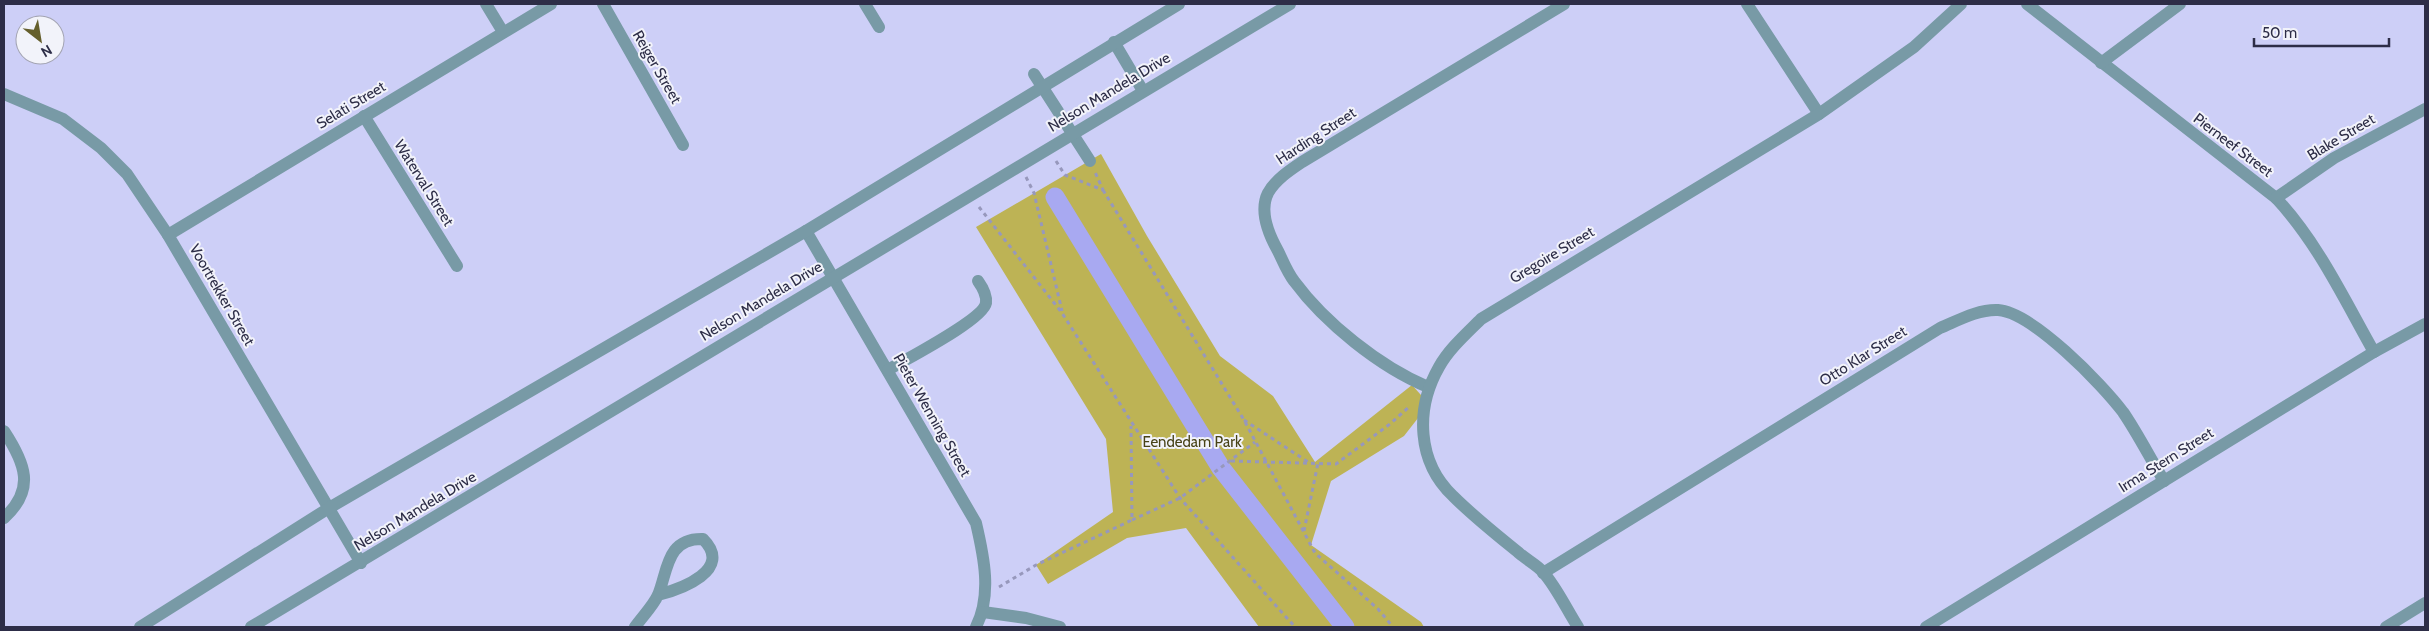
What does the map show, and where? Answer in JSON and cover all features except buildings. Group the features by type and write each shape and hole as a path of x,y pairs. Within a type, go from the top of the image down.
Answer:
{"street":[{"path":"486,4 503,32"},
{"name":"Selati Street","path":"168,235 551,4"},
{"name":"Reiger Street","path":"602,4 683,146"},
{"path":"865,4 879,27"},
{"path":"140,627 328,508 806,231 1179,4"},
{"name":"Nelson Mandela Drive","path":"251,627 361,563 832,276 1290,4"},
{"name":"Harding Street","path":"1428,387 1378,360 1328,318 1294,281 1270,237 1264,212 1268,193 1282,177 1302,162 1564,4"},
{"path":"1747,4 1819,114"},
{"name":"Gregoire Street","path":"1578,627 1543,573 1452,495 1434,472 1427,458 1423,437 1423,418 1428,387 1440,365 1458,342 1481,319 1819,114 1914,47 1961,4"},
{"name":"Pierneef Street","path":"2027,4 2276,198 2296,220 2318,252 2374,352"},
{"path":"2101,63 2180,4"},
{"path":"1114,42 1143,91"},
{"path":"1034,74 1090,161"},
{"name":"Voortrekker Street","path":"4,94 63,120 101,148 127,174 168,235 361,563"},
{"name":"Blake Street","path":"2276,198 2334,158 2425,109"},
{"name":"Waterval Street","path":"364,116 457,266"},
{"name":"Pieter Wenning Street","path":"806,231 976,523 985,560 983,612 976,627"},
{"path":"888,370 968,323 982,312 986,303 984,290 978,282"},
{"name":"Otto Klar Street","path":"1543,573 1940,328 1971,315 1998,310 2020,316 2040,330 2094,378 2123,413 2164,481"},
{"name":"Irma Stern Street","path":"1926,627 2374,352 2425,324"},
{"path":"4,431 16,451 24,472 24,491 14,508 4,518"},
{"path":"634,627 658,595 663,573 674,552 683,544 693,539 703,539 710,546 712,558 709,569 687,586 658,595"},
{"path":"2386,627 2425,604"},
{"path":"983,612 1026,618 1060,627"}],"path":[{"path":"1020,165 1034,193 1062,313"},
{"path":"1103,190 1244,420 1315,553 1378,608 1393,627"},
{"path":"970,195 1062,313 1131,425 1180,498 1295,627"},
{"path":"1231,461 1336,464 1390,424 1428,387"},
{"path":"1244,420 1310,463"},
{"path":"1131,425 1132,520"},
{"path":"985,595 1036,565 1180,498 1255,442"},
{"path":"1304,532 1318,463"}],"green space":[{"name":"Eendedam Park","path":"1101,154 1147,236 1220,356 1273,396 1315,462 1412,385 1429,404 1404,436 1331,481 1311,545 1421,622 1424,627 1259,627 1186,528 1127,538 1048,584 1036,565 1113,512 1106,439 976,227"}],"waterway":[{"path":"1055,197 1221,468 1345,627"}]}
